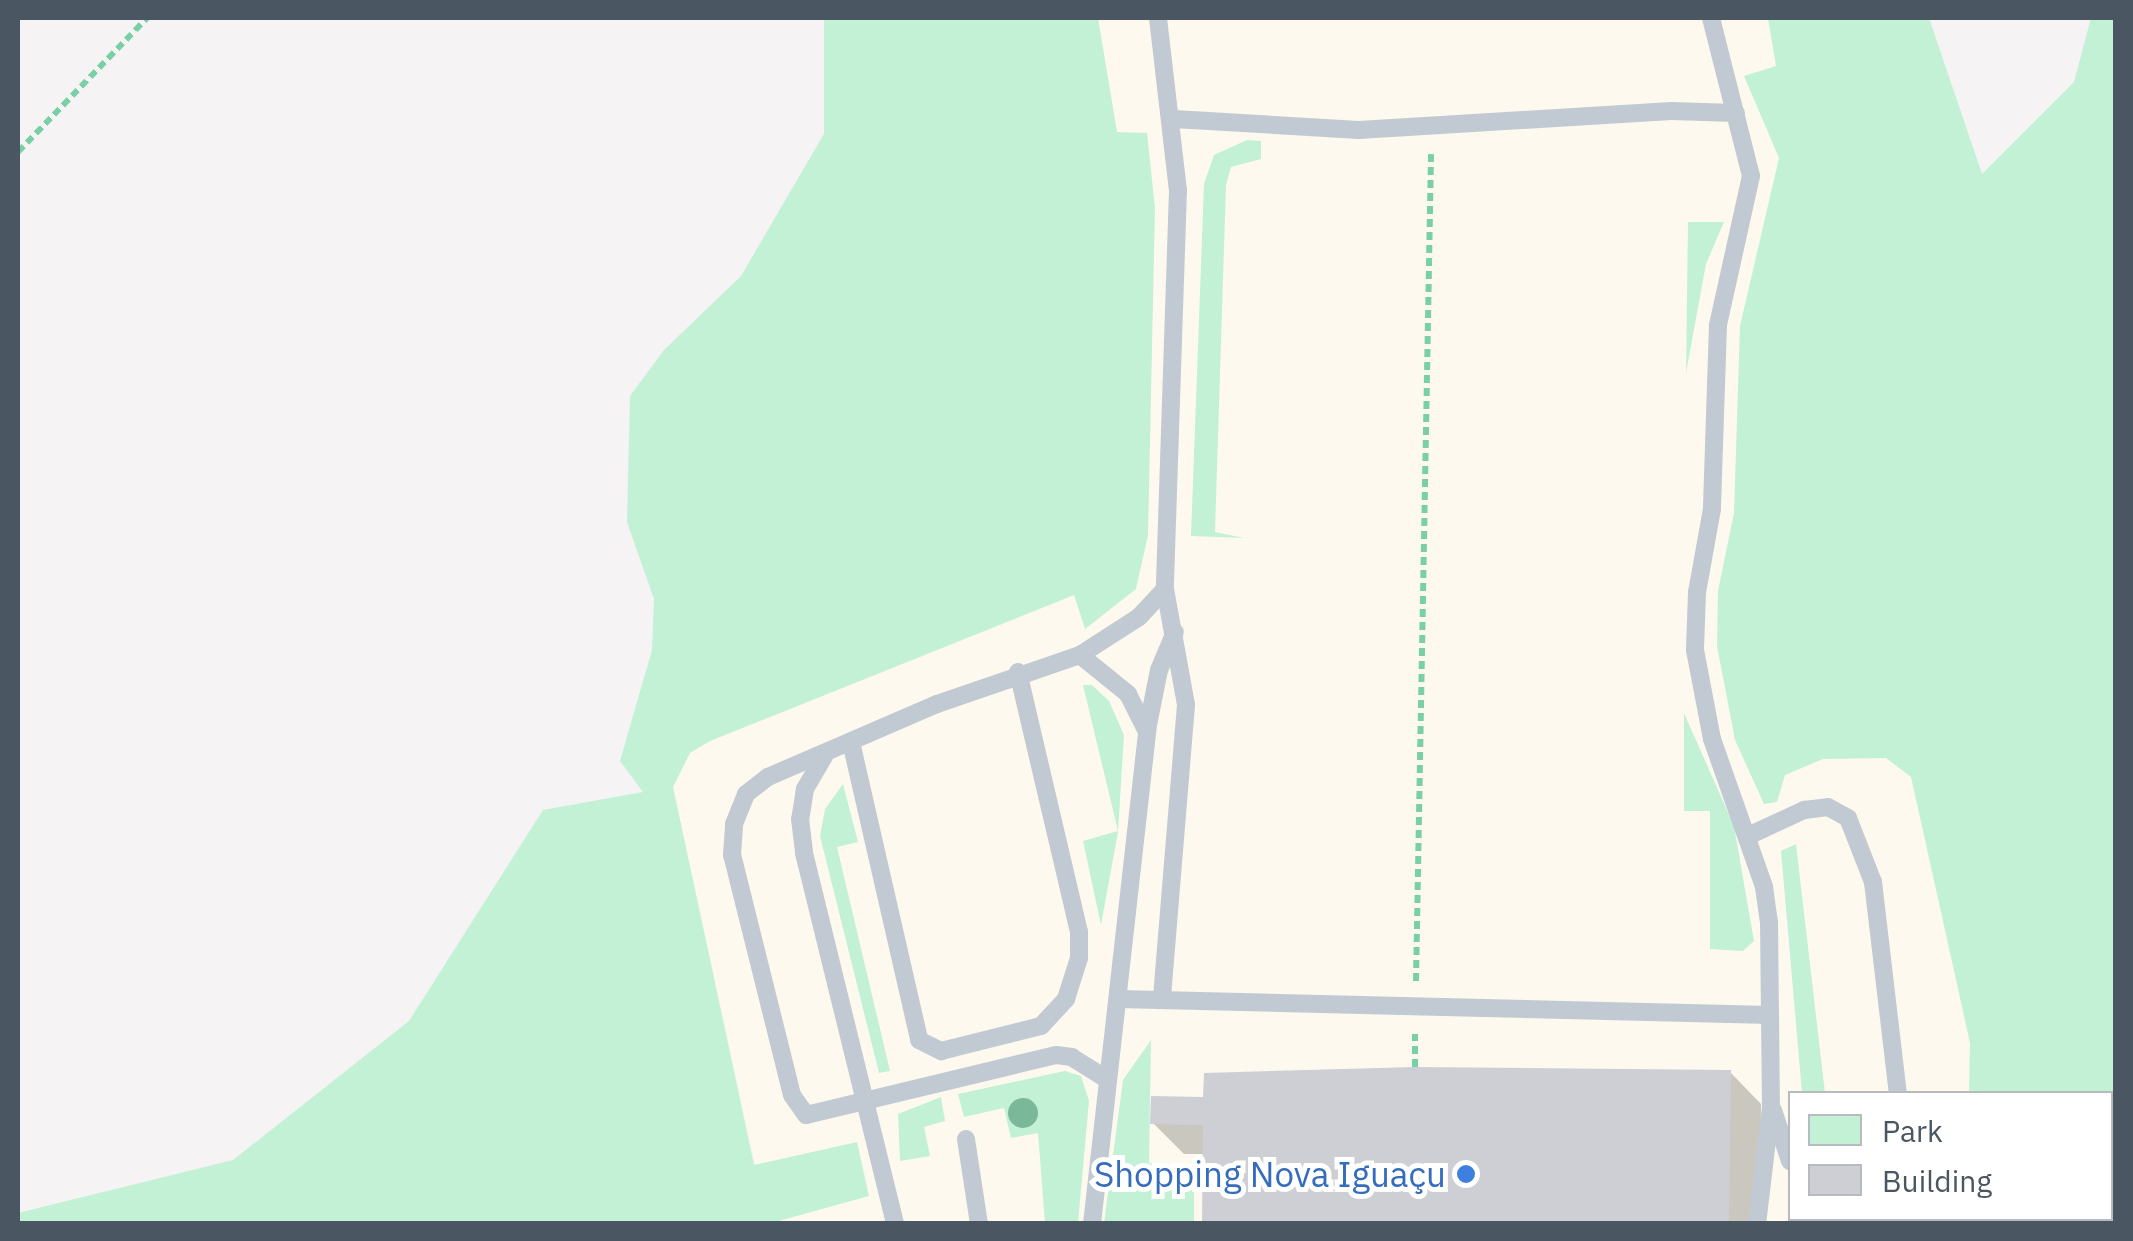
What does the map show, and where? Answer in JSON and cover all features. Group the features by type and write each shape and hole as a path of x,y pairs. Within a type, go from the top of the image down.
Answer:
{"lane":[{"path":"1158,18 1174,120 1178,190 1165,588 1176,632 1186,705 1162,1000"},
{"path":"1710,18 1751,176 1718,325 1712,509 1696,592 1695,650 1712,739 1748,836 1769,921 1772,1107 1757,1224"},
{"path":"1174,120 1432,129 1671,110 1736,113"},
{"path":"1105,1078 1072,1057 1056,1055 818,1116 796,1109 732,855 734,824 746,794 826,753 1018,672 1080,655 1139,617 1165,588"},
{"path":"1092,1224 1146,730 1159,670 1176,632"},
{"path":"1080,655 1128,694 1146,730"},
{"path":"851,742 919,1040 942,1051 1041,1026 1066,999 1079,958 1079,932 1018,672"},
{"path":"826,753 805,789 800,820 895,1224"},
{"path":"1748,836 1804,810 1828,807 1848,818 1874,882 1898,1091"},
{"path":"1118,999 1770,1015"},
{"path":"1772,1107 1788,1155"},
{"path":"966,1138 979,1224"}],"path":[{"path":"18,152 148,18"},
{"path":"1415,1068 1432,129"}],"shaded area":[{"path":"1098,18 1809,18 2115,1057 2115,1223 768,1223 673,787 690,752 1075,595 1117,132"}],"green space":[{"path":"824,18 1098,18 1117,132 1147,133 1155,208 1148,535 1136,589 1085,629 1074,595 710,741 690,753 673,787 754,1165 857,1142 869,1196 768,1224 18,1223 18,1213 233,1160 409,1021 543,810 643,792 620,761 652,650 654,599 627,522 630,396 664,350 741,276 824,134"},
{"path":"1768,18 1929,18 1982,174 2074,82 2091,18 2115,18 2115,1223 1965,1223 2113,1221 2113,1091 1969,1091 1970,1043 1911,777 1886,758 1823,759 1785,775 1777,802 1764,804 1735,740 1717,646 1718,591 1734,513 1740,326 1779,158 1744,76 1776,66"},
{"path":"1247,140 1261,141 1261,159 1231,167 1226,185 1215,532 1244,538 1191,536 1204,184 1214,155"},
{"path":"1688,222 1724,222 1706,264 1686,373"},
{"path":"1083,685 1092,685 1109,701 1124,735 1118,832 1101,925 1083,841 1118,831"},
{"path":"1684,713 1734,826 1754,941 1743,951 1710,949 1710,811 1684,811"},
{"path":"843,784 858,842 837,847 890,1071 879,1073 820,836 825,809"},
{"path":"1796,844 1825,1091 1802,1091 1781,851"},
{"path":"1151,1040 1149,1163 1194,1169 1194,1223 1104,1223 1123,1080"},
{"path":"1065,1071 1081,1076 1089,1101 1078,1223 1045,1223 1038,1133 1011,1138 1004,1108 964,1117 958,1094"},
{"path":"941,1097 945,1121 924,1127 930,1156 900,1161 898,1114"}],"building":[{"name":"Shopping Nova Iguaçu","path":"1415,1067 1731,1070 1729,1224 1202,1224 1203,1125 1150,1124 1151,1096 1203,1097 1204,1073"}],"place":[{"name":"Shopping Nova Iguaçu","path":"1466,1174"}]}
